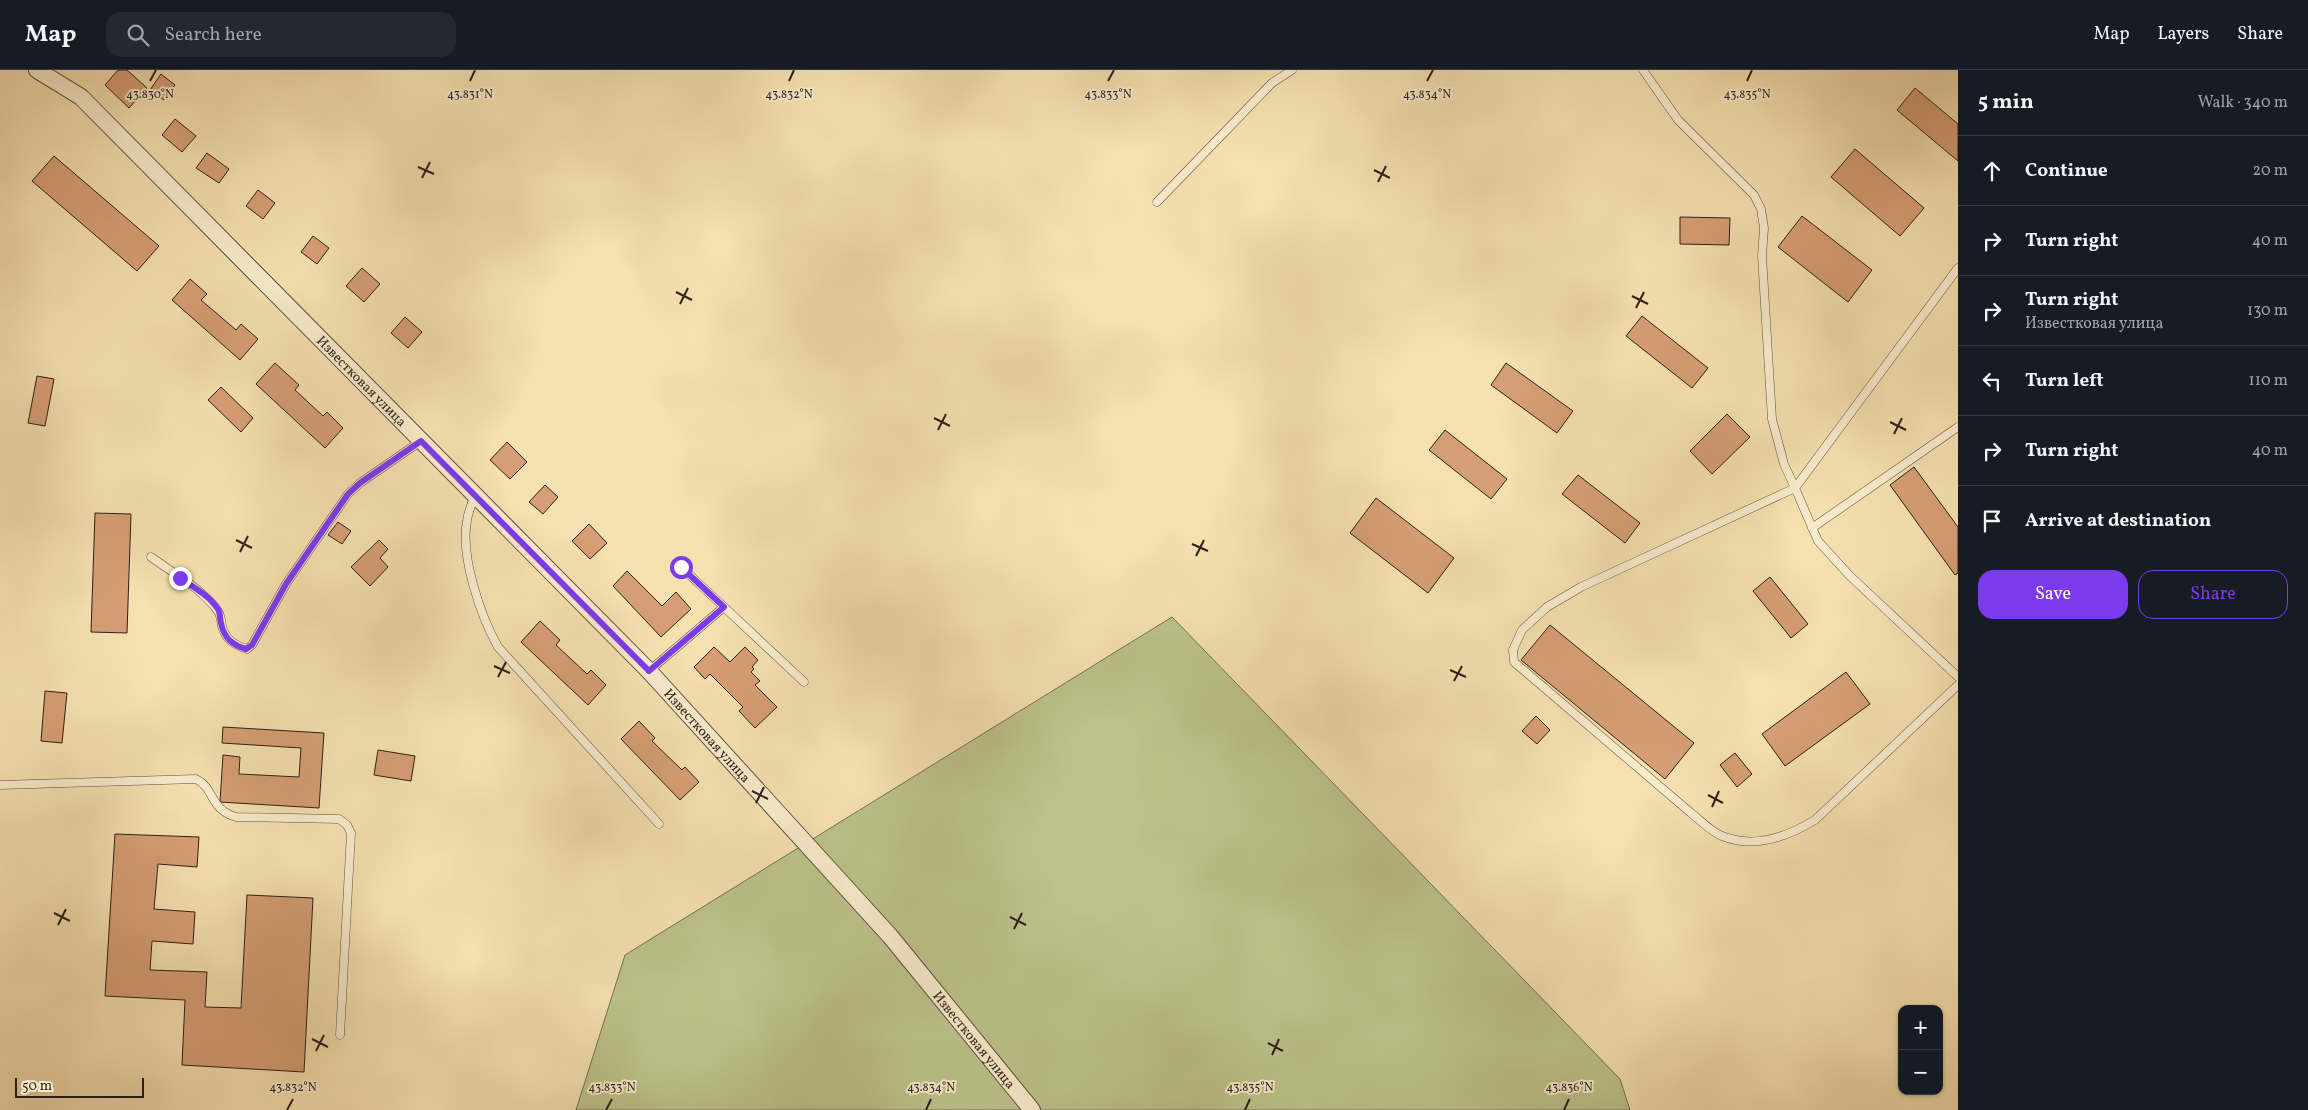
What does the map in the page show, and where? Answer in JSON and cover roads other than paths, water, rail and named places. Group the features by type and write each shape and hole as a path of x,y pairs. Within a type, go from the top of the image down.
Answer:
{"street":[{"name":"Известковая улица","path":"37,70 81,96 649,671 890,936 1032,1110"}],"lane":[{"path":"1157,202 1272,84 1292,70"},
{"path":"1643,70 1678,120 1754,195 1761,209 1764,228 1762,256 1772,419 1784,464 1818,541 1850,576 1958,677"},
{"path":"1958,268 1795,488 1581,587 1547,607 1522,630 1513,650 1514,662 1690,813 1720,836 1743,842 1777,838 1815,820 1958,685"},
{"path":"1812,528 1958,427"},
{"path":"151,557 204,595 219,611 222,632 228,640 236,646 246,649 252,645 286,584 348,494 360,483 421,441"},
{"path":"475,495 467,521 465,551 483,617 494,640 498,647 659,824"},
{"path":"681,567 804,682"},
{"path":"649,671 724,607"},
{"path":"0,785 196,779 202,782 217,807 236,817 339,819 347,825 350,833 340,1035"}]}
